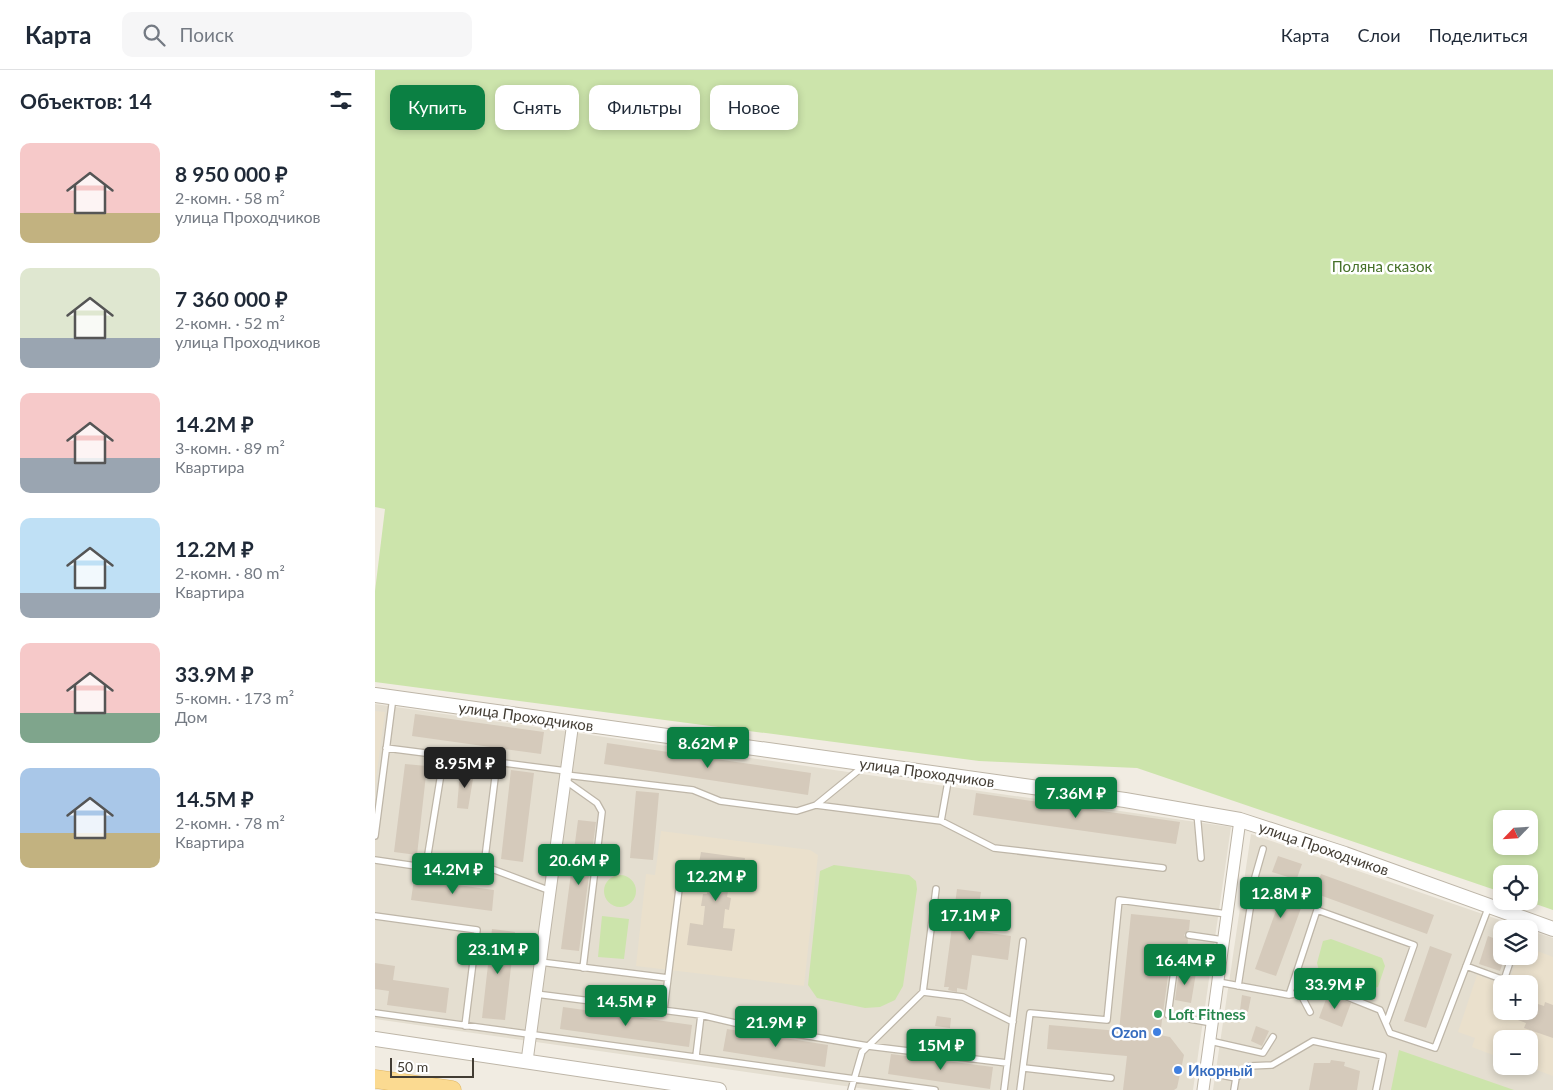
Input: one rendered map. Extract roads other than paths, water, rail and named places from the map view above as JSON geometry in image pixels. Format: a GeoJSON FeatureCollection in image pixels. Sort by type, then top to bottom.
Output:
{"type":"FeatureCollection","features":[{"type":"Feature","properties":{"kind":"main road"},"geometry":{"type":"LineString","coordinates":[[375,1079],[452,1090]]}},
{"type":"Feature","properties":{"kind":"street","name":"улица Проходчиков"},"geometry":{"type":"LineString","coordinates":[[375,695],[1196,811],[1240,820],[1345,854],[1489,906],[1523,921],[1553,929]]}},
{"type":"Feature","properties":{"kind":"street"},"geometry":{"type":"LineString","coordinates":[[527,1061],[573,722]]}},
{"type":"Feature","properties":{"kind":"street"},"geometry":{"type":"LineString","coordinates":[[1203,1090],[1240,820]]}},
{"type":"Feature","properties":{"kind":"street"},"geometry":{"type":"LineString","coordinates":[[375,1039],[719,1090]]}},
{"type":"Feature","properties":{"kind":"lane"},"geometry":{"type":"LineString","coordinates":[[375,836],[393,697]]}},
{"type":"Feature","properties":{"kind":"lane"},"geometry":{"type":"LineString","coordinates":[[386,748],[497,762],[566,776],[693,790],[720,801],[797,811],[816,805],[866,764]]}},
{"type":"Feature","properties":{"kind":"lane"},"geometry":{"type":"LineString","coordinates":[[427,860],[444,755]]}},
{"type":"Feature","properties":{"kind":"lane"},"geometry":{"type":"LineString","coordinates":[[484,866],[497,762]]}},
{"type":"Feature","properties":{"kind":"lane"},"geometry":{"type":"LineString","coordinates":[[941,821],[949,775]]}},
{"type":"Feature","properties":{"kind":"lane"},"geometry":{"type":"LineString","coordinates":[[566,776],[597,803],[602,812],[583,968]]}},
{"type":"Feature","properties":{"kind":"lane"},"geometry":{"type":"LineString","coordinates":[[816,805],[941,821],[994,848],[1163,868]]}},
{"type":"Feature","properties":{"kind":"lane"},"geometry":{"type":"LineString","coordinates":[[1196,811],[1201,858]]}},
{"type":"Feature","properties":{"kind":"lane"},"geometry":{"type":"LineString","coordinates":[[1237,986],[1255,877],[1263,849]]}},
{"type":"Feature","properties":{"kind":"lane"},"geometry":{"type":"LineString","coordinates":[[375,860],[416,866],[427,860],[484,866],[549,890]]}},
{"type":"Feature","properties":{"kind":"lane"},"geometry":{"type":"LineString","coordinates":[[664,1010],[681,873]]}},
{"type":"Feature","properties":{"kind":"lane"},"geometry":{"type":"LineString","coordinates":[[851,1090],[862,1052],[923,992],[936,889]]}},
{"type":"Feature","properties":{"kind":"lane"},"geometry":{"type":"LineString","coordinates":[[1020,1090],[1030,1014],[1107,1020],[1119,900],[1227,914]]}},
{"type":"Feature","properties":{"kind":"lane"},"geometry":{"type":"LineString","coordinates":[[1217,982],[1289,995],[1325,988],[1380,1010],[1387,1021],[1391,1033],[1435,1048],[1489,906]]}},
{"type":"Feature","properties":{"kind":"lane"},"geometry":{"type":"LineString","coordinates":[[1289,995],[1317,910],[1414,945],[1387,1021]]}},
{"type":"Feature","properties":{"kind":"lane"},"geometry":{"type":"LineString","coordinates":[[375,916],[477,930],[465,1026]]}},
{"type":"Feature","properties":{"kind":"lane"},"geometry":{"type":"LineString","coordinates":[[1189,935],[1223,940]]}},
{"type":"Feature","properties":{"kind":"lane"},"geometry":{"type":"LineString","coordinates":[[1004,1090],[1023,941]]}},
{"type":"Feature","properties":{"kind":"lane"},"geometry":{"type":"LineString","coordinates":[[1212,1023],[1168,1015],[1176,956],[1220,962]]}},
{"type":"Feature","properties":{"kind":"lane"},"geometry":{"type":"LineString","coordinates":[[540,962],[668,978]]}},
{"type":"Feature","properties":{"kind":"lane"},"geometry":{"type":"LineString","coordinates":[[1466,966],[1504,980],[1509,965]]}},
{"type":"Feature","properties":{"kind":"lane"},"geometry":{"type":"LineString","coordinates":[[923,992],[963,997],[1013,1022]]}},
{"type":"Feature","properties":{"kind":"lane"},"geometry":{"type":"LineString","coordinates":[[1300,993],[1310,1012]]}},
{"type":"Feature","properties":{"kind":"lane"},"geometry":{"type":"LineString","coordinates":[[536,994],[701,1015],[748,1026],[868,1046],[1007,1063]]}},
{"type":"Feature","properties":{"kind":"lane"},"geometry":{"type":"LineString","coordinates":[[375,1013],[531,1036],[696,1056],[935,1090]]}},
{"type":"Feature","properties":{"kind":"lane"},"geometry":{"type":"LineString","coordinates":[[696,1056],[701,1015]]}},
{"type":"Feature","properties":{"kind":"lane"},"geometry":{"type":"LineString","coordinates":[[1210,1041],[1263,1053],[1273,1037]]}},
{"type":"Feature","properties":{"kind":"lane"},"geometry":{"type":"LineString","coordinates":[[1234,1090],[1236,1078],[1249,1066],[1272,1065],[1313,1041],[1383,1056],[1376,1090]]}},
{"type":"Feature","properties":{"kind":"lane"},"geometry":{"type":"LineString","coordinates":[[1024,1068],[1111,1078]]}},
{"type":"Feature","properties":{"kind":"lane"},"geometry":{"type":"LineString","coordinates":[[1206,1072],[1236,1078]]}},
{"type":"Feature","properties":{"kind":"place","name":"Loft Fitness"},"geometry":{"type":"Point","coordinates":[1158,1014]}},
{"type":"Feature","properties":{"kind":"place","name":"Ozon"},"geometry":{"type":"Point","coordinates":[1157,1032]}},
{"type":"Feature","properties":{"kind":"place","name":"Икорный"},"geometry":{"type":"Point","coordinates":[1178,1070]}},
{"type":"Feature","properties":{"kind":"park label","name":"Поляна сказок"},"geometry":{"type":"Point","coordinates":[1382,266]}}]}
